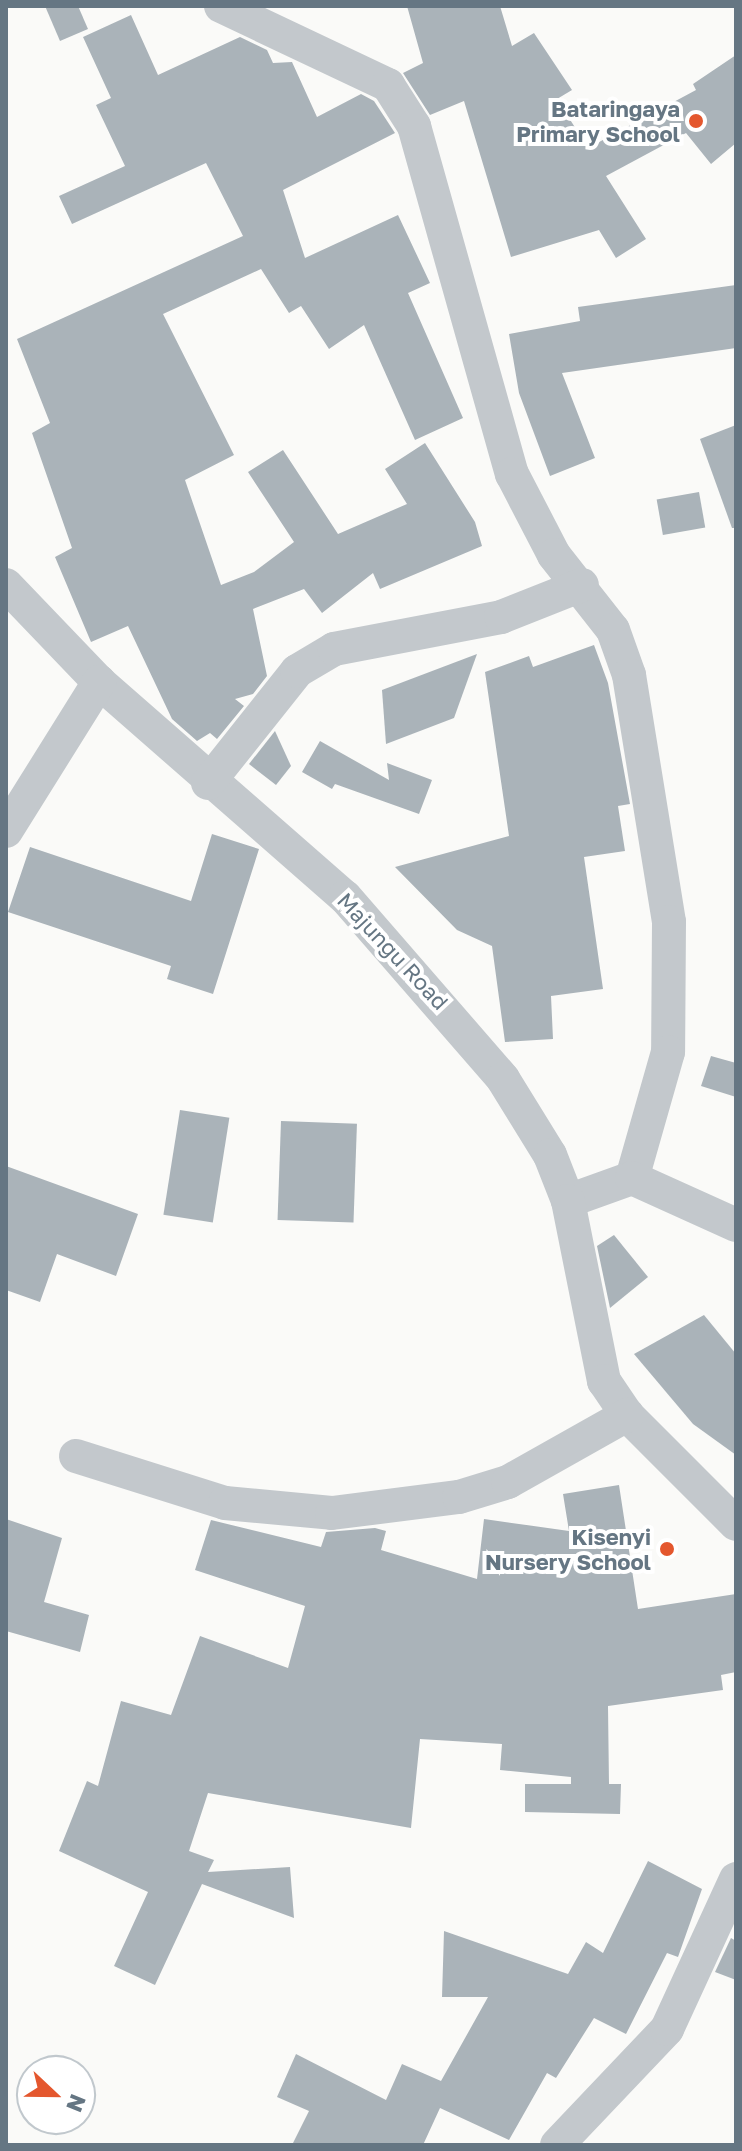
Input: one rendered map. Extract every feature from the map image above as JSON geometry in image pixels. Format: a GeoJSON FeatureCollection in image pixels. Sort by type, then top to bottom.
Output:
{"type":"FeatureCollection","features":[{"type":"Feature","properties":{"kind":"street"},"geometry":{"type":"LineString","coordinates":[[221,6],[388,85],[414,126],[512,474],[537,529],[613,630],[629,675],[669,922],[668,1052],[632,1178]]}},
{"type":"Feature","properties":{"kind":"street","name":"Majungu Road"},"geometry":{"type":"LineString","coordinates":[[6,585],[99,682],[208,783],[345,897],[435,993],[503,1079],[550,1155],[568,1201],[594,1345],[604,1381],[627,1415],[736,1524]]}},
{"type":"Feature","properties":{"kind":"street"},"geometry":{"type":"LineString","coordinates":[[208,783],[297,671],[334,649],[501,617],[582,585]]}},
{"type":"Feature","properties":{"kind":"street"},"geometry":{"type":"LineString","coordinates":[[6,831],[99,682]]}},
{"type":"Feature","properties":{"kind":"street"},"geometry":{"type":"LineString","coordinates":[[568,1201],[632,1178],[736,1225]]}},
{"type":"Feature","properties":{"kind":"street"},"geometry":{"type":"LineString","coordinates":[[76,1456],[225,1503],[332,1513],[459,1497],[508,1482],[627,1415]]}},
{"type":"Feature","properties":{"kind":"street"},"geometry":{"type":"LineString","coordinates":[[557,2145],[667,2029],[736,1879]]}},
{"type":"Feature","properties":{"kind":"building"},"geometry":{"type":"Polygon","coordinates":[[[45,6],[78,6],[88,29],[60,41],[45,6]]]}},
{"type":"Feature","properties":{"kind":"building"},"geometry":{"type":"Polygon","coordinates":[[[407,6],[500,6],[512,46],[534,33],[572,90],[557,99],[588,148],[696,90],[693,84],[736,55],[736,143],[711,164],[686,133],[606,176],[646,239],[616,258],[599,230],[511,257],[464,101],[430,115],[403,73],[423,63],[407,6]]]}},
{"type":"Feature","properties":{"kind":"building"},"geometry":{"type":"Polygon","coordinates":[[[131,15],[158,75],[240,37],[267,50],[273,63],[292,62],[317,117],[361,94],[374,101],[395,133],[283,190],[305,258],[398,215],[430,283],[408,293],[463,418],[415,440],[364,325],[329,349],[301,306],[289,313],[261,269],[163,314],[234,455],[185,480],[221,585],[254,572],[294,542],[248,472],[283,450],[338,534],[407,504],[385,469],[425,443],[475,522],[482,546],[380,589],[373,573],[322,613],[304,589],[253,609],[267,676],[253,694],[235,699],[244,706],[217,739],[210,733],[197,741],[172,719],[128,626],[91,642],[55,557],[72,548],[32,433],[50,423],[17,339],[243,236],[206,163],[72,224],[59,196],[125,166],[96,105],[111,98],[83,37],[131,15]]]}},
{"type":"Feature","properties":{"kind":"building"},"geometry":{"type":"Polygon","coordinates":[[[736,285],[736,348],[562,373],[595,458],[550,476],[519,393],[509,334],[580,321],[578,307],[736,285]]]}},
{"type":"Feature","properties":{"kind":"building"},"geometry":{"type":"Polygon","coordinates":[[[736,425],[736,528],[732,528],[700,439],[736,425]]]}},
{"type":"Feature","properties":{"kind":"building"},"geometry":{"type":"Polygon","coordinates":[[[699,492],[705,527],[663,535],[657,499],[699,492]]]}},
{"type":"Feature","properties":{"kind":"building"},"geometry":{"type":"Polygon","coordinates":[[[594,645],[608,683],[630,804],[618,806],[625,851],[584,857],[603,989],[551,996],[553,1039],[505,1042],[492,946],[457,930],[395,867],[509,836],[485,672],[529,656],[533,667],[594,645]]]}},
{"type":"Feature","properties":{"kind":"building"},"geometry":{"type":"Polygon","coordinates":[[[477,654],[454,718],[386,744],[382,690],[477,654]]]}},
{"type":"Feature","properties":{"kind":"building"},"geometry":{"type":"Polygon","coordinates":[[[275,731],[291,766],[276,785],[249,764],[275,731]]]}},
{"type":"Feature","properties":{"kind":"building"},"geometry":{"type":"Polygon","coordinates":[[[320,741],[389,780],[387,763],[432,780],[419,814],[335,784],[332,789],[302,772],[320,741]]]}},
{"type":"Feature","properties":{"kind":"building"},"geometry":{"type":"Polygon","coordinates":[[[212,834],[259,849],[213,994],[167,979],[171,966],[8,912],[30,847],[191,901],[212,834]]]}},
{"type":"Feature","properties":{"kind":"building"},"geometry":{"type":"Polygon","coordinates":[[[711,1056],[736,1063],[736,1097],[701,1086],[711,1056]]]}},
{"type":"Feature","properties":{"kind":"building"},"geometry":{"type":"Polygon","coordinates":[[[180,1110],[229,1118],[213,1223],[163,1215],[180,1110]]]}},
{"type":"Feature","properties":{"kind":"building"},"geometry":{"type":"Polygon","coordinates":[[[281,1121],[357,1124],[353,1223],[278,1220],[281,1121]]]}},
{"type":"Feature","properties":{"kind":"building"},"geometry":{"type":"Polygon","coordinates":[[[6,1166],[138,1214],[116,1276],[57,1254],[40,1302],[6,1290],[6,1166]]]}},
{"type":"Feature","properties":{"kind":"building"},"geometry":{"type":"Polygon","coordinates":[[[614,1235],[648,1277],[610,1308],[597,1246],[614,1235]]]}},
{"type":"Feature","properties":{"kind":"building"},"geometry":{"type":"Polygon","coordinates":[[[704,1315],[736,1354],[736,1455],[693,1424],[634,1354],[704,1315]]]}},
{"type":"Feature","properties":{"kind":"building"},"geometry":{"type":"Polygon","coordinates":[[[619,1485],[638,1609],[736,1594],[736,1672],[721,1675],[723,1690],[608,1706],[609,1784],[621,1784],[620,1814],[525,1812],[525,1784],[571,1784],[571,1777],[500,1770],[502,1744],[420,1739],[411,1828],[208,1793],[189,1851],[214,1860],[208,1872],[290,1867],[294,1918],[202,1884],[155,1985],[114,1966],[148,1892],[59,1851],[87,1781],[98,1786],[121,1701],[171,1715],[200,1636],[288,1668],[305,1606],[195,1570],[211,1520],[321,1547],[326,1532],[375,1528],[386,1531],[381,1550],[477,1579],[484,1519],[569,1531],[563,1494],[619,1485]]]}},
{"type":"Feature","properties":{"kind":"building"},"geometry":{"type":"Polygon","coordinates":[[[6,1519],[62,1538],[44,1602],[89,1615],[80,1652],[6,1631],[6,1519]]]}},
{"type":"Feature","properties":{"kind":"building"},"geometry":{"type":"Polygon","coordinates":[[[648,1861],[702,1889],[678,1957],[667,1953],[626,2034],[594,2018],[556,2078],[547,2073],[509,2140],[440,2108],[423,2145],[292,2145],[309,2111],[277,2097],[296,2054],[386,2100],[402,2064],[441,2081],[488,1997],[442,1997],[444,1931],[568,1974],[586,1942],[603,1953],[648,1861]]]}},
{"type":"Feature","properties":{"kind":"building"},"geometry":{"type":"Polygon","coordinates":[[[731,1938],[736,1941],[736,1980],[715,1972],[731,1938]]]}},
{"type":"Feature","properties":{"kind":"place","name":"Bataringaya Primary School"},"geometry":{"type":"Point","coordinates":[696,121]}},
{"type":"Feature","properties":{"kind":"place","name":"Kisenyi Nursery School"},"geometry":{"type":"Point","coordinates":[667,1549]}}]}
